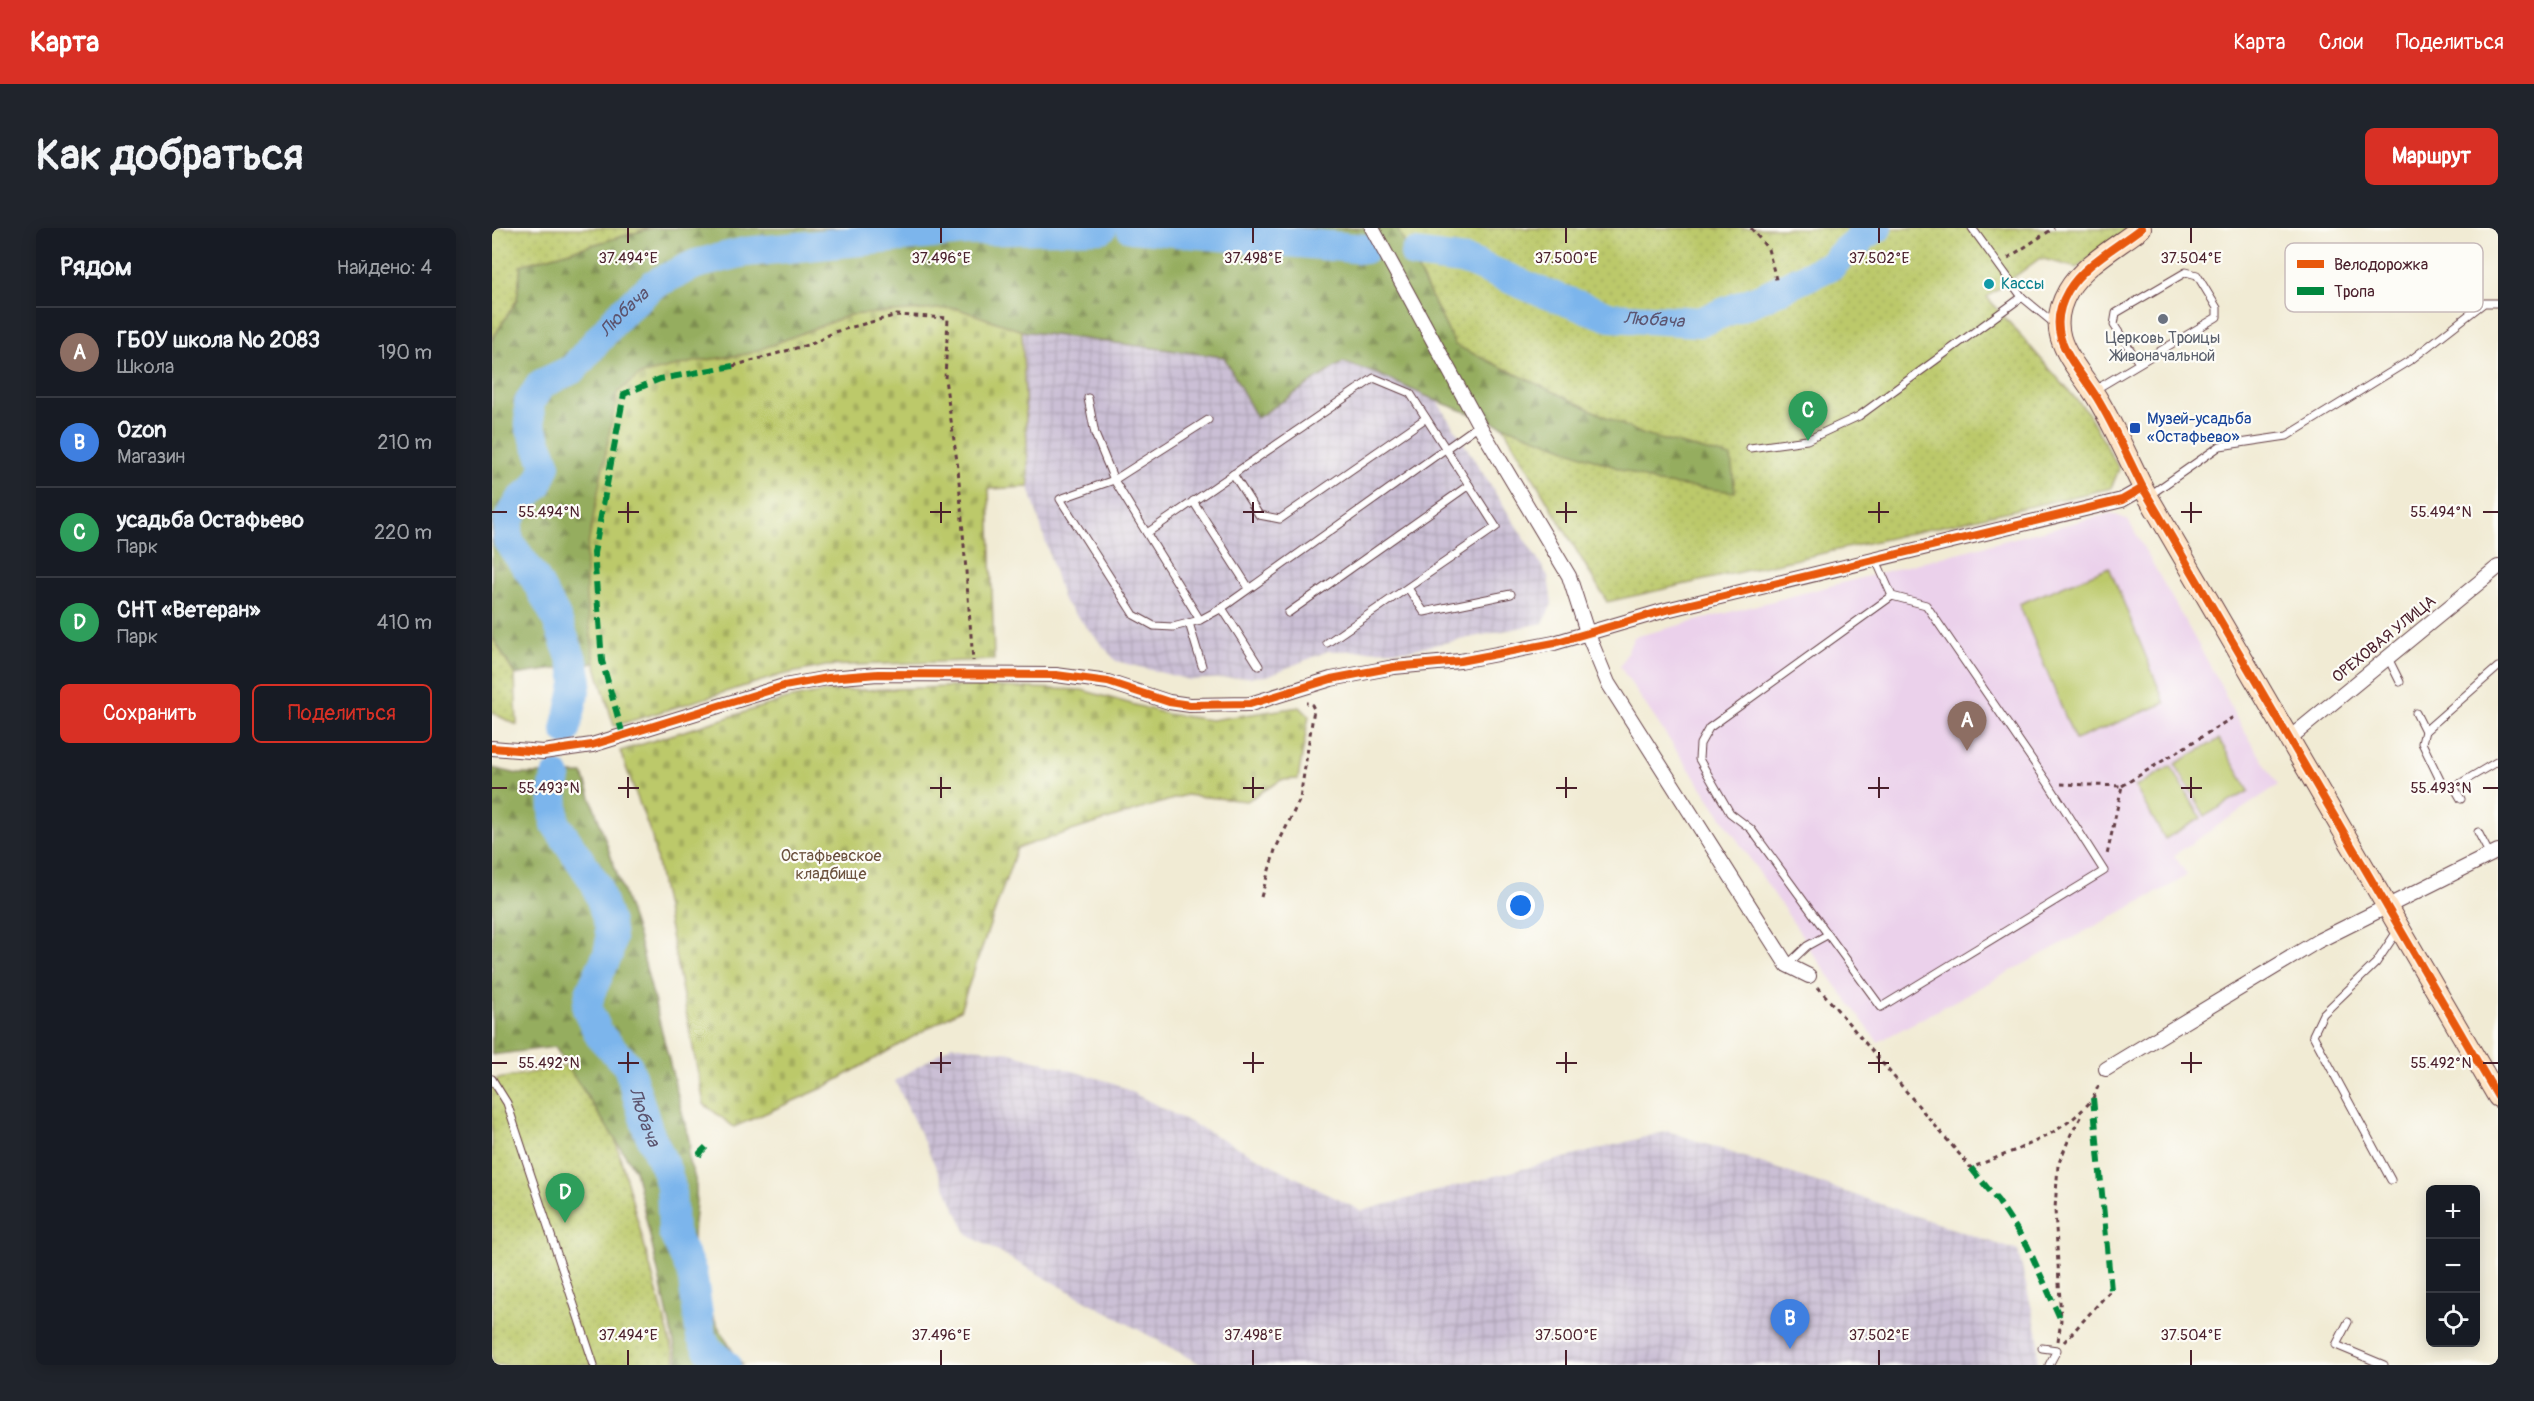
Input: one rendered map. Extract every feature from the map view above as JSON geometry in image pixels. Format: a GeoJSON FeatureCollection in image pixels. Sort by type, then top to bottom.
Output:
{"type":"FeatureCollection","features":[{"type":"Feature","properties":{"kind":"street"},"geometry":{"type":"LineString","coordinates":[[1371,228],[1479,425],[1569,576],[1587,632],[1608,683],[1787,965],[1809,976]]}},
{"type":"Feature","properties":{"kind":"street"},"geometry":{"type":"LineString","coordinates":[[2141,228],[2085,273],[2069,289],[2060,306],[2058,327],[2066,356],[2092,392],[2146,492],[2498,1097]]}},
{"type":"Feature","properties":{"kind":"street"},"geometry":{"type":"LineString","coordinates":[[492,748],[543,752],[592,745],[784,686],[828,678],[878,674],[978,673],[1083,677],[1108,682],[1169,702],[1230,706],[1250,704],[1331,679],[1394,668],[1460,661],[1554,643],[1587,632],[2122,500],[2146,492]]}},
{"type":"Feature","properties":{"kind":"street","name":"ОРЕХОВАЯ УЛИЦА"},"geometry":{"type":"LineString","coordinates":[[2290,737],[2498,567]]}},
{"type":"Feature","properties":{"kind":"street"},"geometry":{"type":"LineString","coordinates":[[2106,1069],[2318,941],[2494,853]]}},
{"type":"Feature","properties":{"kind":"lane"},"geometry":{"type":"LineString","coordinates":[[1972,228],[2022,297],[2058,327]]}},
{"type":"Feature","properties":{"kind":"lane"},"geometry":{"type":"LineString","coordinates":[[2092,392],[2217,317],[2217,308],[2198,274],[2186,272],[2116,313],[2114,325],[2139,363]]}},
{"type":"Feature","properties":{"kind":"lane"},"geometry":{"type":"LineString","coordinates":[[1750,448],[1808,440],[1859,416],[2022,297]]}},
{"type":"Feature","properties":{"kind":"lane"},"geometry":{"type":"LineString","coordinates":[[2483,304],[2498,303]]}},
{"type":"Feature","properties":{"kind":"lane"},"geometry":{"type":"LineString","coordinates":[[2146,492],[2220,446],[2287,436],[2412,359],[2472,312]]}},
{"type":"Feature","properties":{"kind":"lane"},"geometry":{"type":"LineString","coordinates":[[1147,533],[1374,378],[1410,393],[1496,527],[1327,643]]}},
{"type":"Feature","properties":{"kind":"lane"},"geometry":{"type":"LineString","coordinates":[[1088,398],[1095,434],[1114,480],[1200,620]]}},
{"type":"Feature","properties":{"kind":"lane"},"geometry":{"type":"LineString","coordinates":[[1233,474],[1259,515],[1280,519],[1426,418]]}},
{"type":"Feature","properties":{"kind":"lane"},"geometry":{"type":"LineString","coordinates":[[1208,420],[1114,480],[1060,499],[1134,615],[1154,626],[1173,627],[1190,623],[1222,608],[1479,425]]}},
{"type":"Feature","properties":{"kind":"lane"},"geometry":{"type":"LineString","coordinates":[[1288,613],[1469,485]]}},
{"type":"Feature","properties":{"kind":"lane"},"geometry":{"type":"LineString","coordinates":[[1193,501],[1249,588]]}},
{"type":"Feature","properties":{"kind":"lane"},"geometry":{"type":"LineString","coordinates":[[1876,560],[1892,596]]}},
{"type":"Feature","properties":{"kind":"lane"},"geometry":{"type":"LineString","coordinates":[[1408,588],[1424,612],[1511,594]]}},
{"type":"Feature","properties":{"kind":"lane"},"geometry":{"type":"LineString","coordinates":[[1892,596],[1926,605],[2048,783],[2104,871],[1881,1007],[1751,829],[1730,813],[1698,759],[1700,744],[1709,728],[1892,596]]}},
{"type":"Feature","properties":{"kind":"lane"},"geometry":{"type":"LineString","coordinates":[[1222,608],[1259,666]]}},
{"type":"Feature","properties":{"kind":"lane"},"geometry":{"type":"LineString","coordinates":[[1190,623],[1202,666]]}},
{"type":"Feature","properties":{"kind":"lane"},"geometry":{"type":"LineString","coordinates":[[2388,657],[2400,682]]}},
{"type":"Feature","properties":{"kind":"lane"},"geometry":{"type":"LineString","coordinates":[[2498,667],[2425,731],[2422,743],[2442,784],[2454,787],[2498,761]]}},
{"type":"Feature","properties":{"kind":"lane"},"geometry":{"type":"LineString","coordinates":[[2416,713],[2425,731]]}},
{"type":"Feature","properties":{"kind":"lane"},"geometry":{"type":"LineString","coordinates":[[2454,787],[2461,799]]}},
{"type":"Feature","properties":{"kind":"lane"},"geometry":{"type":"LineString","coordinates":[[2478,832],[2494,853]]}},
{"type":"Feature","properties":{"kind":"lane"},"geometry":{"type":"LineString","coordinates":[[2391,1180],[2313,1035],[2323,1014],[2376,963],[2399,929]]}},
{"type":"Feature","properties":{"kind":"lane"},"geometry":{"type":"LineString","coordinates":[[1787,965],[1806,946],[1827,935]]}},
{"type":"Feature","properties":{"kind":"lane"},"geometry":{"type":"LineString","coordinates":[[492,1080],[507,1103],[594,1365]]}},
{"type":"Feature","properties":{"kind":"lane"},"geometry":{"type":"LineString","coordinates":[[2348,1322],[2336,1345],[2384,1365]]}},
{"type":"Feature","properties":{"kind":"lane"},"geometry":{"type":"LineString","coordinates":[[2042,1348],[2057,1350],[2049,1365]]}},
{"type":"Feature","properties":{"kind":"path"},"geometry":{"type":"LineString","coordinates":[[1751,228],[1768,249],[1778,283]]}},
{"type":"Feature","properties":{"kind":"path"},"geometry":{"type":"LineString","coordinates":[[1997,265],[2054,228]]}},
{"type":"Feature","properties":{"kind":"path"},"geometry":{"type":"LineString","coordinates":[[733,366],[814,343],[834,332],[897,315],[948,318],[945,379],[958,468],[972,661],[978,661]]}},
{"type":"Feature","properties":{"kind":"path"},"geometry":{"type":"LineString","coordinates":[[1261,897],[1275,850],[1300,799],[1314,709],[1311,703],[1300,703]]}},
{"type":"Feature","properties":{"kind":"path"},"geometry":{"type":"LineString","coordinates":[[2048,783],[2121,786],[2235,716]]}},
{"type":"Feature","properties":{"kind":"path"},"geometry":{"type":"LineString","coordinates":[[2104,871],[2121,786]]}},
{"type":"Feature","properties":{"kind":"path"},"geometry":{"type":"LineString","coordinates":[[1809,976],[1971,1168],[2043,1138],[2081,1113],[2093,1098]]}},
{"type":"Feature","properties":{"kind":"path"},"geometry":{"type":"LineString","coordinates":[[2057,1350],[2061,1320],[2055,1209],[2058,1165],[2071,1134],[2093,1098],[2106,1069]]}},
{"type":"Feature","properties":{"kind":"path"},"geometry":{"type":"LineString","coordinates":[[2057,1350],[2111,1290]]}},
{"type":"Feature","properties":{"kind":"shaded area"},"geometry":{"type":"Polygon","coordinates":[[[1022,331],[1224,357],[1257,418],[1343,362],[1380,374],[1437,401],[1548,576],[1552,604],[1543,623],[1409,650],[1328,651],[1267,676],[1190,680],[1116,661],[1063,600],[1029,487],[1022,331]]]}},
{"type":"Feature","properties":{"kind":"shaded area"},"geometry":{"type":"Polygon","coordinates":[[[2111,513],[2128,520],[2217,678],[2235,716],[2278,785],[2174,855],[2187,875],[2177,882],[1878,1042],[1807,946],[1620,667],[1634,637],[2111,513]]]}},
{"type":"Feature","properties":{"kind":"shaded area"},"geometry":{"type":"Polygon","coordinates":[[[952,1045],[1011,1053],[1114,1083],[1361,1211],[1668,1131],[2018,1251],[2039,1339],[2037,1365],[1202,1365],[968,1235],[895,1081],[952,1045]]]}},
{"type":"Feature","properties":{"kind":"green space"},"geometry":{"type":"Polygon","coordinates":[[[492,228],[652,228],[521,265],[517,300],[492,340],[492,228]]]}},
{"type":"Feature","properties":{"kind":"green space"},"geometry":{"type":"Polygon","coordinates":[[[652,228],[1397,228],[1455,345],[1644,435],[1731,457],[1735,492],[1658,483],[1437,401],[1380,375],[1343,362],[1257,418],[1224,357],[1022,331],[955,308],[850,315],[748,354],[694,362],[641,375],[586,599],[595,663],[515,675],[492,636],[492,340],[517,300],[521,265],[652,228]]]}},
{"type":"Feature","properties":{"kind":"green space"},"geometry":{"type":"Polygon","coordinates":[[[1397,228],[2129,228],[2077,268],[2040,258],[1987,297],[2088,413],[2119,469],[2111,488],[1607,602],[1455,345],[1397,228]]]}},
{"type":"Feature","properties":{"kind":"green space"},"geometry":{"type":"Polygon","coordinates":[[[955,308],[1022,331],[1029,487],[989,489],[994,660],[826,666],[781,675],[614,726],[595,663],[586,599],[586,556],[617,393],[640,375],[694,362],[748,354],[850,315],[955,308]]]}},
{"type":"Feature","properties":{"kind":"green space"},"geometry":{"type":"Polygon","coordinates":[[[2109,567],[2165,703],[2075,740],[2019,604],[2109,567]]]}},
{"type":"Feature","properties":{"kind":"green space"},"geometry":{"type":"Polygon","coordinates":[[[492,636],[515,675],[517,725],[492,713],[492,636]]]}},
{"type":"Feature","properties":{"kind":"green space","name":"Остафьевское кладбище"},"geometry":{"type":"Polygon","coordinates":[[[978,686],[1082,690],[1167,714],[1211,720],[1300,707],[1309,716],[1298,779],[1281,780],[1247,801],[1186,795],[1017,848],[960,1010],[823,1088],[734,1127],[704,1104],[652,837],[620,751],[787,699],[830,691],[978,686]]]}},
{"type":"Feature","properties":{"kind":"green space"},"geometry":{"type":"Polygon","coordinates":[[[2219,739],[2249,791],[2205,816],[2175,764],[2219,739]]]}},
{"type":"Feature","properties":{"kind":"green space"},"geometry":{"type":"Polygon","coordinates":[[[2171,766],[2201,818],[2165,839],[2135,787],[2171,766]]]}},
{"type":"Feature","properties":{"kind":"green space"},"geometry":{"type":"Polygon","coordinates":[[[492,768],[518,774],[583,774],[638,936],[690,1144],[689,1161],[696,1186],[693,1238],[697,1272],[715,1321],[742,1365],[679,1365],[635,1170],[555,1047],[492,1055],[492,768]]]}},
{"type":"Feature","properties":{"kind":"green space"},"geometry":{"type":"Polygon","coordinates":[[[594,1061],[677,1365],[492,1365],[492,1080],[594,1061]]]}},
{"type":"Feature","properties":{"kind":"waterway","name":"Любача"},"geometry":{"type":"LineString","coordinates":[[566,730],[577,681],[574,665],[555,615],[534,577],[508,541],[508,521],[521,500],[537,486],[546,465],[530,426],[529,403],[541,384],[573,369],[620,314],[654,284],[696,264],[745,252],[964,231],[1102,228]]}},
{"type":"Feature","properties":{"kind":"waterway","name":"Любача"},"geometry":{"type":"LineString","coordinates":[[1131,228],[1365,249]]}},
{"type":"Feature","properties":{"kind":"waterway","name":"Любача"},"geometry":{"type":"LineString","coordinates":[[1415,254],[1468,261],[1541,292],[1611,317],[1700,322],[1761,298],[1832,265],[1846,250],[1857,244],[1860,237],[1877,228]]}},
{"type":"Feature","properties":{"kind":"waterway","name":"Любача"},"geometry":{"type":"LineString","coordinates":[[556,777],[553,792],[555,823],[596,884],[609,924],[611,939],[608,954],[590,993],[587,1009],[600,1036],[628,1066],[648,1130],[667,1172],[671,1187],[673,1232],[692,1273],[701,1336],[708,1349],[726,1365]]}},
{"type":"Feature","properties":{"kind":"marked path"},"geometry":{"type":"LineString","coordinates":[[623,735],[602,661],[594,553],[624,394],[660,379],[733,366]]}},
{"type":"Feature","properties":{"kind":"marked path"},"geometry":{"type":"LineString","coordinates":[[2093,1098],[2111,1290]]}},
{"type":"Feature","properties":{"kind":"marked path"},"geometry":{"type":"LineString","coordinates":[[706,1147],[700,1153],[707,1157]]}},
{"type":"Feature","properties":{"kind":"marked path"},"geometry":{"type":"LineString","coordinates":[[1971,1168],[1998,1201],[2027,1245],[2061,1320]]}},
{"type":"Feature","properties":{"kind":"cycle path"},"geometry":{"type":"LineString","coordinates":[[2141,228],[2092,264],[2068,291],[2058,322],[2065,348],[2097,398],[2143,488],[2498,1097]]}},
{"type":"Feature","properties":{"kind":"cycle path"},"geometry":{"type":"LineString","coordinates":[[492,748],[543,752],[592,745],[784,686],[828,678],[878,674],[1056,675],[1108,682],[1169,702],[1190,705],[1250,704],[1331,679],[1394,667],[1460,661],[1554,643],[1666,610],[2122,500],[2143,488]]}},
{"type":"Feature","properties":{"kind":"place","name":"Кассы"},"geometry":{"type":"Point","coordinates":[1989,284]}},
{"type":"Feature","properties":{"kind":"place","name":"Церковь Троицы Живоначальной"},"geometry":{"type":"Point","coordinates":[2163,319]}},
{"type":"Feature","properties":{"kind":"place","name":"Музей-усадьба «Остафьево»"},"geometry":{"type":"Point","coordinates":[2135,428]}},
{"type":"Feature","properties":{"kind":"place","name":"усадьба Остафьево"},"geometry":{"type":"Point","coordinates":[1808,441]}},
{"type":"Feature","properties":{"kind":"place","name":"ГБОУ школа № 2083"},"geometry":{"type":"Point","coordinates":[1967,751]}},
{"type":"Feature","properties":{"kind":"place","name":"СНТ «Ветеран»"},"geometry":{"type":"Point","coordinates":[565,1223]}},
{"type":"Feature","properties":{"kind":"place","name":"Ozon"},"geometry":{"type":"Point","coordinates":[1790,1349]}}]}
